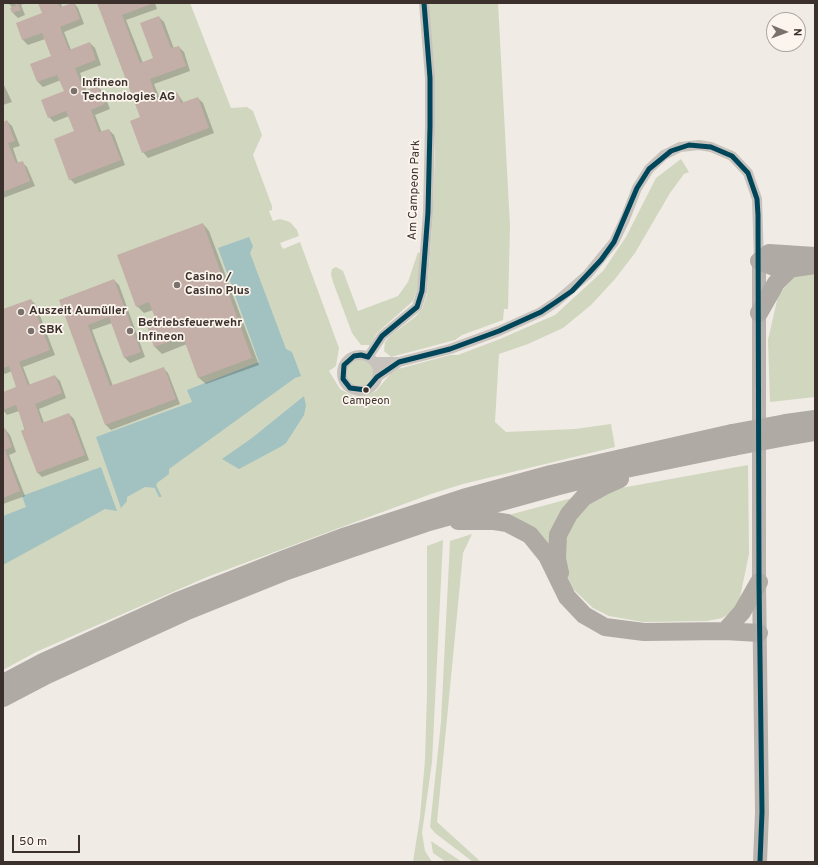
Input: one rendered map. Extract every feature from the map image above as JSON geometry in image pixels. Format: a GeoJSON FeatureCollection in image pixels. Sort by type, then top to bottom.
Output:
{"type":"FeatureCollection","features":[{"type":"Feature","properties":{"kind":"highway"},"geometry":{"type":"LineString","coordinates":[[815,256],[769,253],[759,261],[775,268],[789,270],[815,266]]}},
{"type":"Feature","properties":{"kind":"highway"},"geometry":{"type":"LineString","coordinates":[[759,313],[776,283],[789,270]]}},
{"type":"Feature","properties":{"kind":"highway"},"geometry":{"type":"LineString","coordinates":[[463,510],[620,457],[733,440],[786,430],[815,419]]}},
{"type":"Feature","properties":{"kind":"highway"},"geometry":{"type":"LineString","coordinates":[[786,430],[815,432]]}},
{"type":"Feature","properties":{"kind":"highway"},"geometry":{"type":"LineString","coordinates":[[567,597],[557,559],[558,535],[569,514],[584,497],[604,486],[624,478],[696,455],[733,440]]}},
{"type":"Feature","properties":{"kind":"highway"},"geometry":{"type":"LineString","coordinates":[[3,683],[43,662],[124,624],[216,585],[305,551],[430,515],[463,510],[576,482],[696,455]]}},
{"type":"Feature","properties":{"kind":"highway"},"geometry":{"type":"LineString","coordinates":[[463,510],[494,521],[507,523],[530,535],[547,556],[567,597],[584,615],[596,623],[614,629],[644,632],[760,632]]}},
{"type":"Feature","properties":{"kind":"highway"},"geometry":{"type":"LineString","coordinates":[[3,698],[47,675],[185,612],[430,515]]}},
{"type":"Feature","properties":{"kind":"highway"},"geometry":{"type":"LineString","coordinates":[[725,631],[742,612],[758,582]]}},
{"type":"Feature","properties":{"kind":"main road"},"geometry":{"type":"LineString","coordinates":[[759,261],[758,582],[762,812],[760,862]]}},
{"type":"Feature","properties":{"kind":"street","name":"Am Campeon Park"},"geometry":{"type":"LineString","coordinates":[[371,359],[382,336],[417,308],[422,291],[428,212],[430,126],[430,78],[424,3]]}},
{"type":"Feature","properties":{"kind":"street"},"geometry":{"type":"LineString","coordinates":[[399,362],[371,359],[361,355],[348,359],[344,365],[343,379],[350,388],[361,391],[371,386],[377,377],[399,362],[450,348],[500,331],[540,312],[556,302],[588,276],[614,242],[626,219],[637,188],[649,169],[664,155],[680,147],[694,145],[711,147],[732,156],[748,172],[757,198],[759,261]]}},
{"type":"Feature","properties":{"kind":"street"},"geometry":{"type":"LineString","coordinates":[[382,336],[379,353],[386,361]]}},
{"type":"Feature","properties":{"kind":"street"},"geometry":{"type":"LineString","coordinates":[[371,359],[377,369],[377,377]]}},
{"type":"Feature","properties":{"kind":"green space","name":"Campeon"},"geometry":{"type":"Polygon","coordinates":[[[3,3],[190,3],[231,108],[247,107],[253,111],[262,135],[253,155],[272,206],[272,210],[269,211],[273,221],[280,219],[290,222],[297,230],[299,236],[280,243],[283,249],[300,242],[339,348],[336,366],[329,371],[340,389],[353,396],[363,396],[376,391],[391,373],[398,369],[450,355],[458,355],[500,339],[555,315],[603,271],[626,237],[656,178],[681,159],[689,172],[684,174],[670,193],[635,253],[615,279],[591,305],[563,328],[528,344],[499,354],[495,422],[506,432],[575,429],[611,424],[615,447],[463,484],[431,494],[207,577],[36,652],[3,670],[3,3]]]}},
{"type":"Feature","properties":{"kind":"green space"},"geometry":{"type":"Polygon","coordinates":[[[428,3],[498,3],[510,226],[508,309],[504,309],[503,320],[462,335],[455,340],[391,357],[384,351],[385,342],[391,335],[415,317],[422,309],[427,294],[435,153],[434,78],[428,3]]]}},
{"type":"Feature","properties":{"kind":"green space"},"geometry":{"type":"Polygon","coordinates":[[[418,252],[421,254],[417,290],[413,301],[377,333],[370,345],[361,345],[352,333],[333,282],[331,274],[332,269],[336,267],[343,271],[358,311],[398,296],[408,282],[418,252]]]}},
{"type":"Feature","properties":{"kind":"green space"},"geometry":{"type":"Polygon","coordinates":[[[815,272],[815,397],[770,402],[768,340],[778,296],[792,278],[815,272]]]}},
{"type":"Feature","properties":{"kind":"green space"},"geometry":{"type":"Polygon","coordinates":[[[360,359],[370,363],[374,373],[370,383],[360,387],[350,383],[346,373],[350,363],[360,359]]]}},
{"type":"Feature","properties":{"kind":"green space"},"geometry":{"type":"Polygon","coordinates":[[[748,465],[749,554],[739,602],[732,612],[722,618],[707,621],[643,622],[609,616],[593,608],[572,588],[567,575],[563,556],[569,526],[587,503],[610,490],[748,465]]]}},
{"type":"Feature","properties":{"kind":"green space"},"geometry":{"type":"Polygon","coordinates":[[[576,497],[551,552],[505,516],[576,497]]]}},
{"type":"Feature","properties":{"kind":"green space"},"geometry":{"type":"Polygon","coordinates":[[[472,534],[463,553],[437,822],[481,862],[473,862],[435,833],[430,827],[441,722],[450,541],[472,534]]]}},
{"type":"Feature","properties":{"kind":"green space"},"geometry":{"type":"Polygon","coordinates":[[[443,540],[432,762],[422,833],[425,851],[432,862],[413,862],[420,817],[425,760],[427,694],[427,546],[443,540]]]}},
{"type":"Feature","properties":{"kind":"green space"},"geometry":{"type":"Polygon","coordinates":[[[431,841],[462,862],[446,862],[433,853],[431,841]]]}},
{"type":"Feature","properties":{"kind":"water"},"geometry":{"type":"Polygon","coordinates":[[[249,237],[253,246],[250,253],[286,349],[292,352],[301,376],[295,378],[169,469],[169,474],[157,483],[156,488],[145,487],[127,497],[127,501],[121,508],[96,437],[192,402],[187,390],[259,362],[218,248],[249,237]]]}},
{"type":"Feature","properties":{"kind":"water"},"geometry":{"type":"Polygon","coordinates":[[[304,396],[306,406],[304,415],[286,443],[239,469],[222,459],[252,438],[304,396]]]}},
{"type":"Feature","properties":{"kind":"water"},"geometry":{"type":"Polygon","coordinates":[[[101,467],[117,511],[105,509],[3,565],[3,516],[26,507],[22,496],[101,467]]]}},
{"type":"Feature","properties":{"kind":"building"},"geometry":{"type":"Polygon","coordinates":[[[15,3],[18,3],[21,10],[12,13],[10,8],[16,5],[15,3]]]}},
{"type":"Feature","properties":{"kind":"building","name":"Infineon Technologies AG"},"geometry":{"type":"Polygon","coordinates":[[[38,3],[58,3],[60,7],[74,3],[80,19],[60,27],[69,50],[90,42],[96,60],[75,68],[84,91],[98,86],[105,104],[91,110],[99,132],[109,129],[121,160],[69,180],[54,139],[74,131],[66,111],[48,118],[41,100],[64,91],[57,75],[37,82],[30,64],[51,56],[42,33],[22,40],[16,23],[42,13],[38,3]]]}},
{"type":"Feature","properties":{"kind":"building","name":"Infineon Technologies AG"},"geometry":{"type":"Polygon","coordinates":[[[97,3],[154,3],[122,15],[140,63],[153,58],[140,23],[159,16],[171,48],[179,46],[186,66],[150,79],[157,99],[177,92],[181,103],[198,97],[209,128],[142,153],[130,121],[140,117],[97,3]]]}},
{"type":"Feature","properties":{"kind":"building"},"geometry":{"type":"Polygon","coordinates":[[[7,120],[15,141],[8,143],[16,163],[23,161],[30,181],[3,192],[3,122],[7,120]]]}},
{"type":"Feature","properties":{"kind":"building","name":"Casino / Casino Plus"},"geometry":{"type":"Polygon","coordinates":[[[203,223],[252,358],[198,378],[183,337],[154,347],[147,326],[157,323],[149,302],[136,307],[117,255],[203,223]]]}},
{"type":"Feature","properties":{"kind":"building"},"geometry":{"type":"Polygon","coordinates":[[[114,279],[141,352],[124,358],[109,317],[88,325],[110,386],[164,367],[176,399],[105,425],[59,300],[114,279]]]}},
{"type":"Feature","properties":{"kind":"building"},"geometry":{"type":"Polygon","coordinates":[[[31,299],[50,350],[19,362],[28,385],[55,375],[62,393],[35,404],[42,423],[69,413],[85,455],[37,473],[21,431],[25,429],[16,405],[3,410],[3,392],[16,387],[9,366],[3,368],[3,309],[31,299]]]}},
{"type":"Feature","properties":{"kind":"building"},"geometry":{"type":"Polygon","coordinates":[[[5,428],[12,447],[5,450],[20,491],[3,498],[3,429],[5,428]]]}},
{"type":"Feature","properties":{"kind":"waterway"},"geometry":{"type":"LineString","coordinates":[[156,488],[160,496]]}},
{"type":"Feature","properties":{"kind":"transit line"},"geometry":{"type":"LineString","coordinates":[[368,357],[382,336],[417,307],[422,291],[428,212],[430,126],[430,78],[424,3]]}},
{"type":"Feature","properties":{"kind":"transit line"},"geometry":{"type":"LineString","coordinates":[[368,357],[361,355],[354,356],[344,365],[343,379],[350,388],[366,390],[377,377],[399,362],[450,349],[499,331],[541,312],[556,302],[572,291],[601,260],[614,242],[637,188],[649,169],[671,151],[689,145],[711,147],[732,156],[748,173],[757,199],[758,215],[759,582],[762,812],[760,862]]}},
{"type":"Feature","properties":{"kind":"place","name":"Infineon Technologies AG"},"geometry":{"type":"Point","coordinates":[74,91]}},
{"type":"Feature","properties":{"kind":"place","name":"Casino / Casino Plus"},"geometry":{"type":"Point","coordinates":[177,285]}},
{"type":"Feature","properties":{"kind":"place","name":"Auszeit Aumüller"},"geometry":{"type":"Point","coordinates":[21,312]}},
{"type":"Feature","properties":{"kind":"place","name":"SBK"},"geometry":{"type":"Point","coordinates":[31,331]}},
{"type":"Feature","properties":{"kind":"place","name":"Betriebsfeuerwehr Infineon"},"geometry":{"type":"Point","coordinates":[130,331]}},
{"type":"Feature","properties":{"kind":"place","name":"Campeon"},"geometry":{"type":"Point","coordinates":[366,390]}}]}
